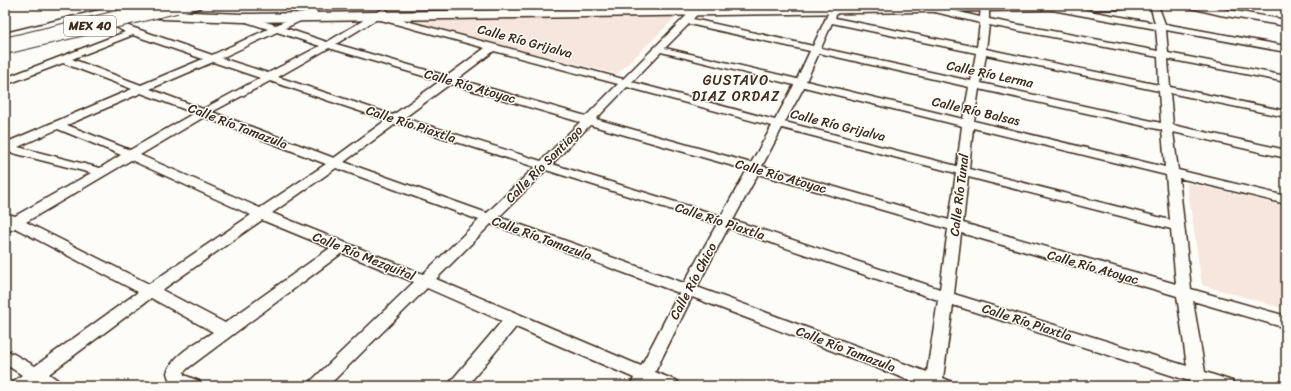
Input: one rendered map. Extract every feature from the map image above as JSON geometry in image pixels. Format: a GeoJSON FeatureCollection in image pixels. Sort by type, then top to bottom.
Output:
{"type":"FeatureCollection","features":[{"type":"Feature","properties":{"kind":"main road"},"geometry":{"type":"LineString","coordinates":[[135,5],[153,10],[214,7],[307,15]]}},
{"type":"Feature","properties":{"kind":"main road"},"geometry":{"type":"LineString","coordinates":[[694,13],[782,5]]}},
{"type":"Feature","properties":{"kind":"main road"},"geometry":{"type":"LineString","coordinates":[[133,26],[184,8],[243,18],[381,13],[834,12],[930,8],[985,11],[1045,6],[1122,5]]}},
{"type":"Feature","properties":{"kind":"main road","name":"MEX 40"},"geometry":{"type":"LineString","coordinates":[[5,46],[184,8]]}},
{"type":"Feature","properties":{"kind":"main road","name":"MEX 40"},"geometry":{"type":"LineString","coordinates":[[5,38],[153,10]]}},
{"type":"Feature","properties":{"kind":"street"},"geometry":{"type":"LineString","coordinates":[[128,5],[135,5]]}},
{"type":"Feature","properties":{"kind":"street"},"geometry":{"type":"LineString","coordinates":[[5,38],[135,5]]}},
{"type":"Feature","properties":{"kind":"street"},"geometry":{"type":"LineString","coordinates":[[1154,5],[1161,27],[1171,172],[1184,293],[1198,381]]}},
{"type":"Feature","properties":{"kind":"street"},"geometry":{"type":"LineString","coordinates":[[1190,5],[1220,12],[1286,23]]}},
{"type":"Feature","properties":{"kind":"street"},"geometry":{"type":"LineString","coordinates":[[1045,6],[1286,50]]}},
{"type":"Feature","properties":{"kind":"street"},"geometry":{"type":"LineString","coordinates":[[5,82],[62,60],[133,26],[153,10]]}},
{"type":"Feature","properties":{"kind":"street"},"geometry":{"type":"LineString","coordinates":[[985,11],[1162,56],[1286,79]]}},
{"type":"Feature","properties":{"kind":"street","name":"Calle Río Tunal"},"geometry":{"type":"LineString","coordinates":[[937,385],[968,123],[974,84],[982,51],[985,11]]}},
{"type":"Feature","properties":{"kind":"street"},"geometry":{"type":"LineString","coordinates":[[834,12],[982,51],[1286,114]]}},
{"type":"Feature","properties":{"kind":"street","name":"Calle Río Chico"},"geometry":{"type":"LineString","coordinates":[[642,381],[724,222],[800,84],[834,12]]}},
{"type":"Feature","properties":{"kind":"street"},"geometry":{"type":"LineString","coordinates":[[8,222],[102,172],[203,113],[328,45],[381,13]]}},
{"type":"Feature","properties":{"kind":"street","name":"Calle Río Grijalva"},"geometry":{"type":"LineString","coordinates":[[381,13],[493,47],[778,124],[1177,226]]}},
{"type":"Feature","properties":{"kind":"street","name":"Calle Río Santiago"},"geometry":{"type":"LineString","coordinates":[[317,386],[544,166],[624,82],[694,13]]}},
{"type":"Feature","properties":{"kind":"street","name":"Calle Río Lerma"},"geometry":{"type":"LineString","coordinates":[[694,13],[817,50],[1286,154]]}},
{"type":"Feature","properties":{"kind":"street"},"geometry":{"type":"LineString","coordinates":[[100,14],[117,17],[117,25]]}},
{"type":"Feature","properties":{"kind":"street"},"geometry":{"type":"LineString","coordinates":[[6,147],[212,58],[307,15]]}},
{"type":"Feature","properties":{"kind":"street","name":"Calle Río Atoyac"},"geometry":{"type":"LineString","coordinates":[[243,18],[328,45],[448,80],[588,119],[955,227],[1286,322]]}},
{"type":"Feature","properties":{"kind":"street"},"geometry":{"type":"LineString","coordinates":[[5,53],[117,25],[133,26]]}},
{"type":"Feature","properties":{"kind":"street","name":"Calle Río Piaxtla"},"geometry":{"type":"LineString","coordinates":[[133,26],[212,58],[395,119],[724,222],[1198,381],[1226,386]]}},
{"type":"Feature","properties":{"kind":"street"},"geometry":{"type":"LineString","coordinates":[[20,386],[150,291],[335,163],[493,47]]}},
{"type":"Feature","properties":{"kind":"street","name":"Calle Río Balsas"},"geometry":{"type":"LineString","coordinates":[[659,49],[1286,200]]}},
{"type":"Feature","properties":{"kind":"street","name":"Calle Río Tamazula"},"geometry":{"type":"LineString","coordinates":[[62,60],[335,163],[688,290],[937,385]]}},
{"type":"Feature","properties":{"kind":"street","name":"Calle Río Mezquital"},"geometry":{"type":"LineString","coordinates":[[57,125],[131,155],[261,214],[342,246],[513,319],[642,381],[671,386]]}},
{"type":"Feature","properties":{"kind":"street"},"geometry":{"type":"LineString","coordinates":[[6,147],[102,172]]}},
{"type":"Feature","properties":{"kind":"street"},"geometry":{"type":"LineString","coordinates":[[8,222],[150,291],[224,331]]}},
{"type":"Feature","properties":{"kind":"street"},"geometry":{"type":"LineString","coordinates":[[193,386],[176,380],[176,369],[179,366],[224,331],[342,246]]}},
{"type":"Feature","properties":{"kind":"street"},"geometry":{"type":"LineString","coordinates":[[457,386],[513,319]]}},
{"type":"Feature","properties":{"kind":"street"},"geometry":{"type":"LineString","coordinates":[[5,356],[53,386]]}},
{"type":"Feature","properties":{"kind":"shaded area"},"geometry":{"type":"Polygon","coordinates":[[[677,16],[617,74],[401,19],[677,16]]]}},
{"type":"Feature","properties":{"kind":"shaded area"},"geometry":{"type":"Polygon","coordinates":[[[1187,183],[1286,206],[1286,309],[1202,285],[1187,183]]]}},
{"type":"Feature","properties":{"kind":"district","name":"GUSTAVO DIAZ ORDAZ"},"geometry":{"type":"Point","coordinates":[736,88]}}]}
